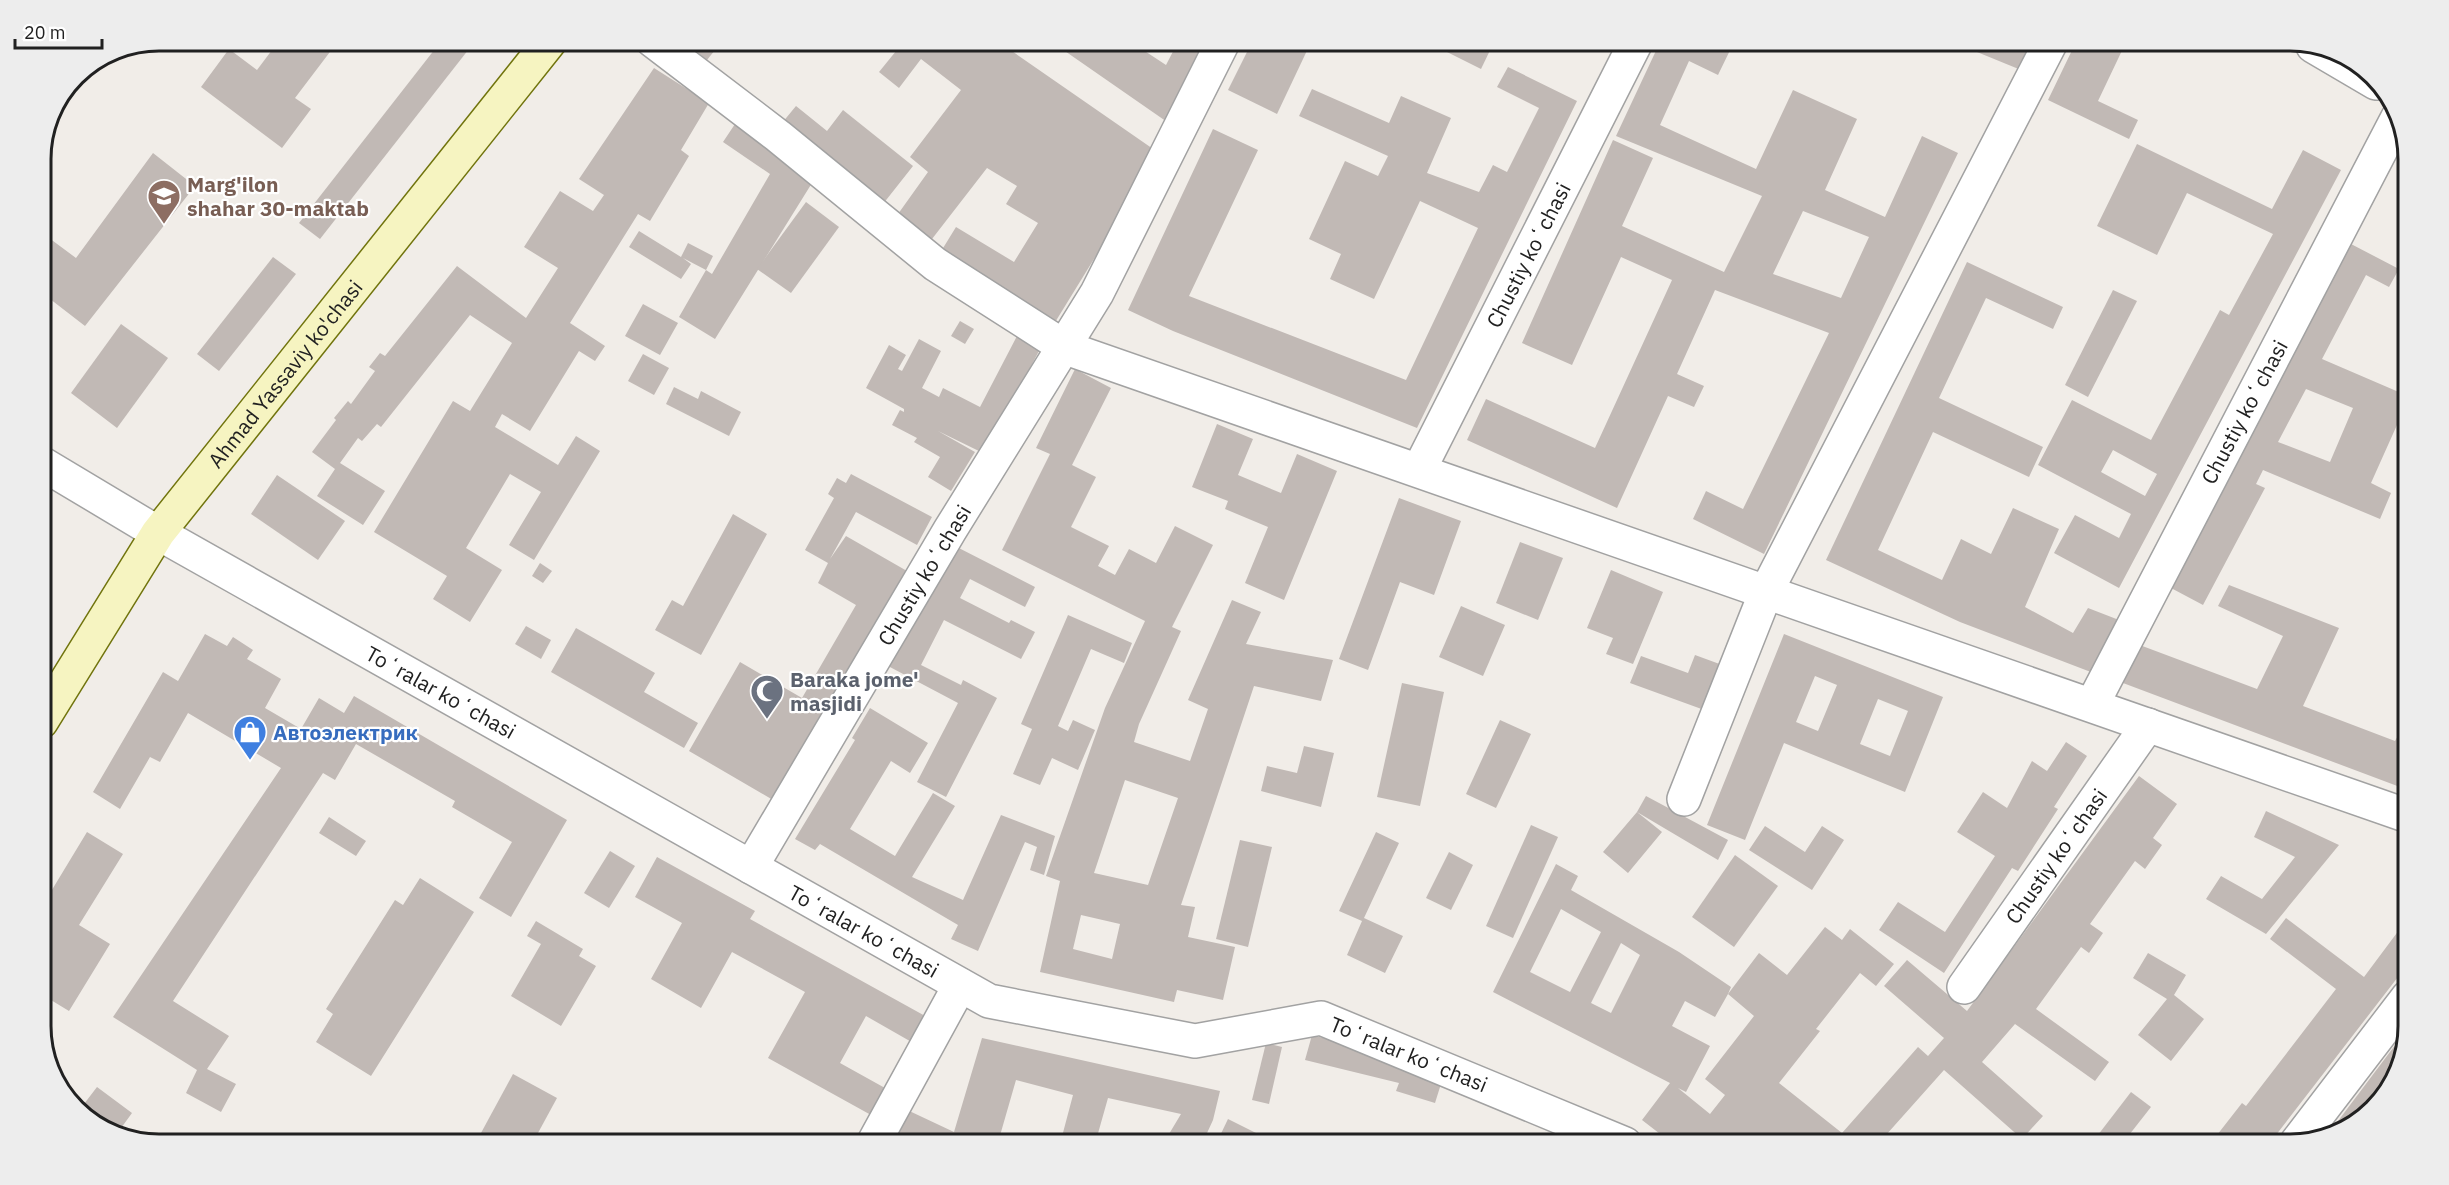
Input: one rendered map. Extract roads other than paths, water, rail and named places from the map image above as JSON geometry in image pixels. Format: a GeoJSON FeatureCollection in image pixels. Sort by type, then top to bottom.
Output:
{"type":"FeatureCollection","features":[{"type":"Feature","properties":{"kind":"main road","name":"Ahmad Yassaviy ko'chasi"},"geometry":{"type":"LineString","coordinates":[[51,706],[158,532],[542,51]]}},
{"type":"Feature","properties":{"kind":"street"},"geometry":{"type":"LineString","coordinates":[[666,51],[778,136],[935,264],[1066,348],[2398,812]]}},
{"type":"Feature","properties":{"kind":"street","name":"Chustiy koʻchasi"},"geometry":{"type":"LineString","coordinates":[[751,867],[950,530],[1066,348],[1097,293],[1218,51]]}},
{"type":"Feature","properties":{"kind":"street","name":"Chustiy koʻchasi"},"geometry":{"type":"LineString","coordinates":[[1419,470],[1631,51]]}},
{"type":"Feature","properties":{"kind":"street"},"geometry":{"type":"LineString","coordinates":[[1684,799],[1766,592],[2046,51]]}},
{"type":"Feature","properties":{"kind":"street","name":"Chustiy koʻchasi"},"geometry":{"type":"LineString","coordinates":[[2092,705],[2393,127]]}},
{"type":"Feature","properties":{"kind":"street","name":"Toʻralar koʻchasi"},"geometry":{"type":"LineString","coordinates":[[51,469],[158,532],[989,1001],[1195,1041],[1321,1018],[1601,1134]]}},
{"type":"Feature","properties":{"kind":"street","name":"Chustiy koʻchasi"},"geometry":{"type":"LineString","coordinates":[[1964,987],[2148,725]]}},
{"type":"Feature","properties":{"kind":"street"},"geometry":{"type":"LineString","coordinates":[[879,1134],[960,986]]}},
{"type":"Feature","properties":{"kind":"street"},"geometry":{"type":"LineString","coordinates":[[2304,1133],[2398,1011]]}},
{"type":"Feature","properties":{"kind":"place","name":"Marg'ilon shahar 30-maktab"},"geometry":{"type":"Point","coordinates":[164,225]}},
{"type":"Feature","properties":{"kind":"place","name":"Baraka jome' masjidi"},"geometry":{"type":"Point","coordinates":[767,720]}},
{"type":"Feature","properties":{"kind":"place","name":"Автоэлектрик"},"geometry":{"type":"Point","coordinates":[250,761]}}]}
